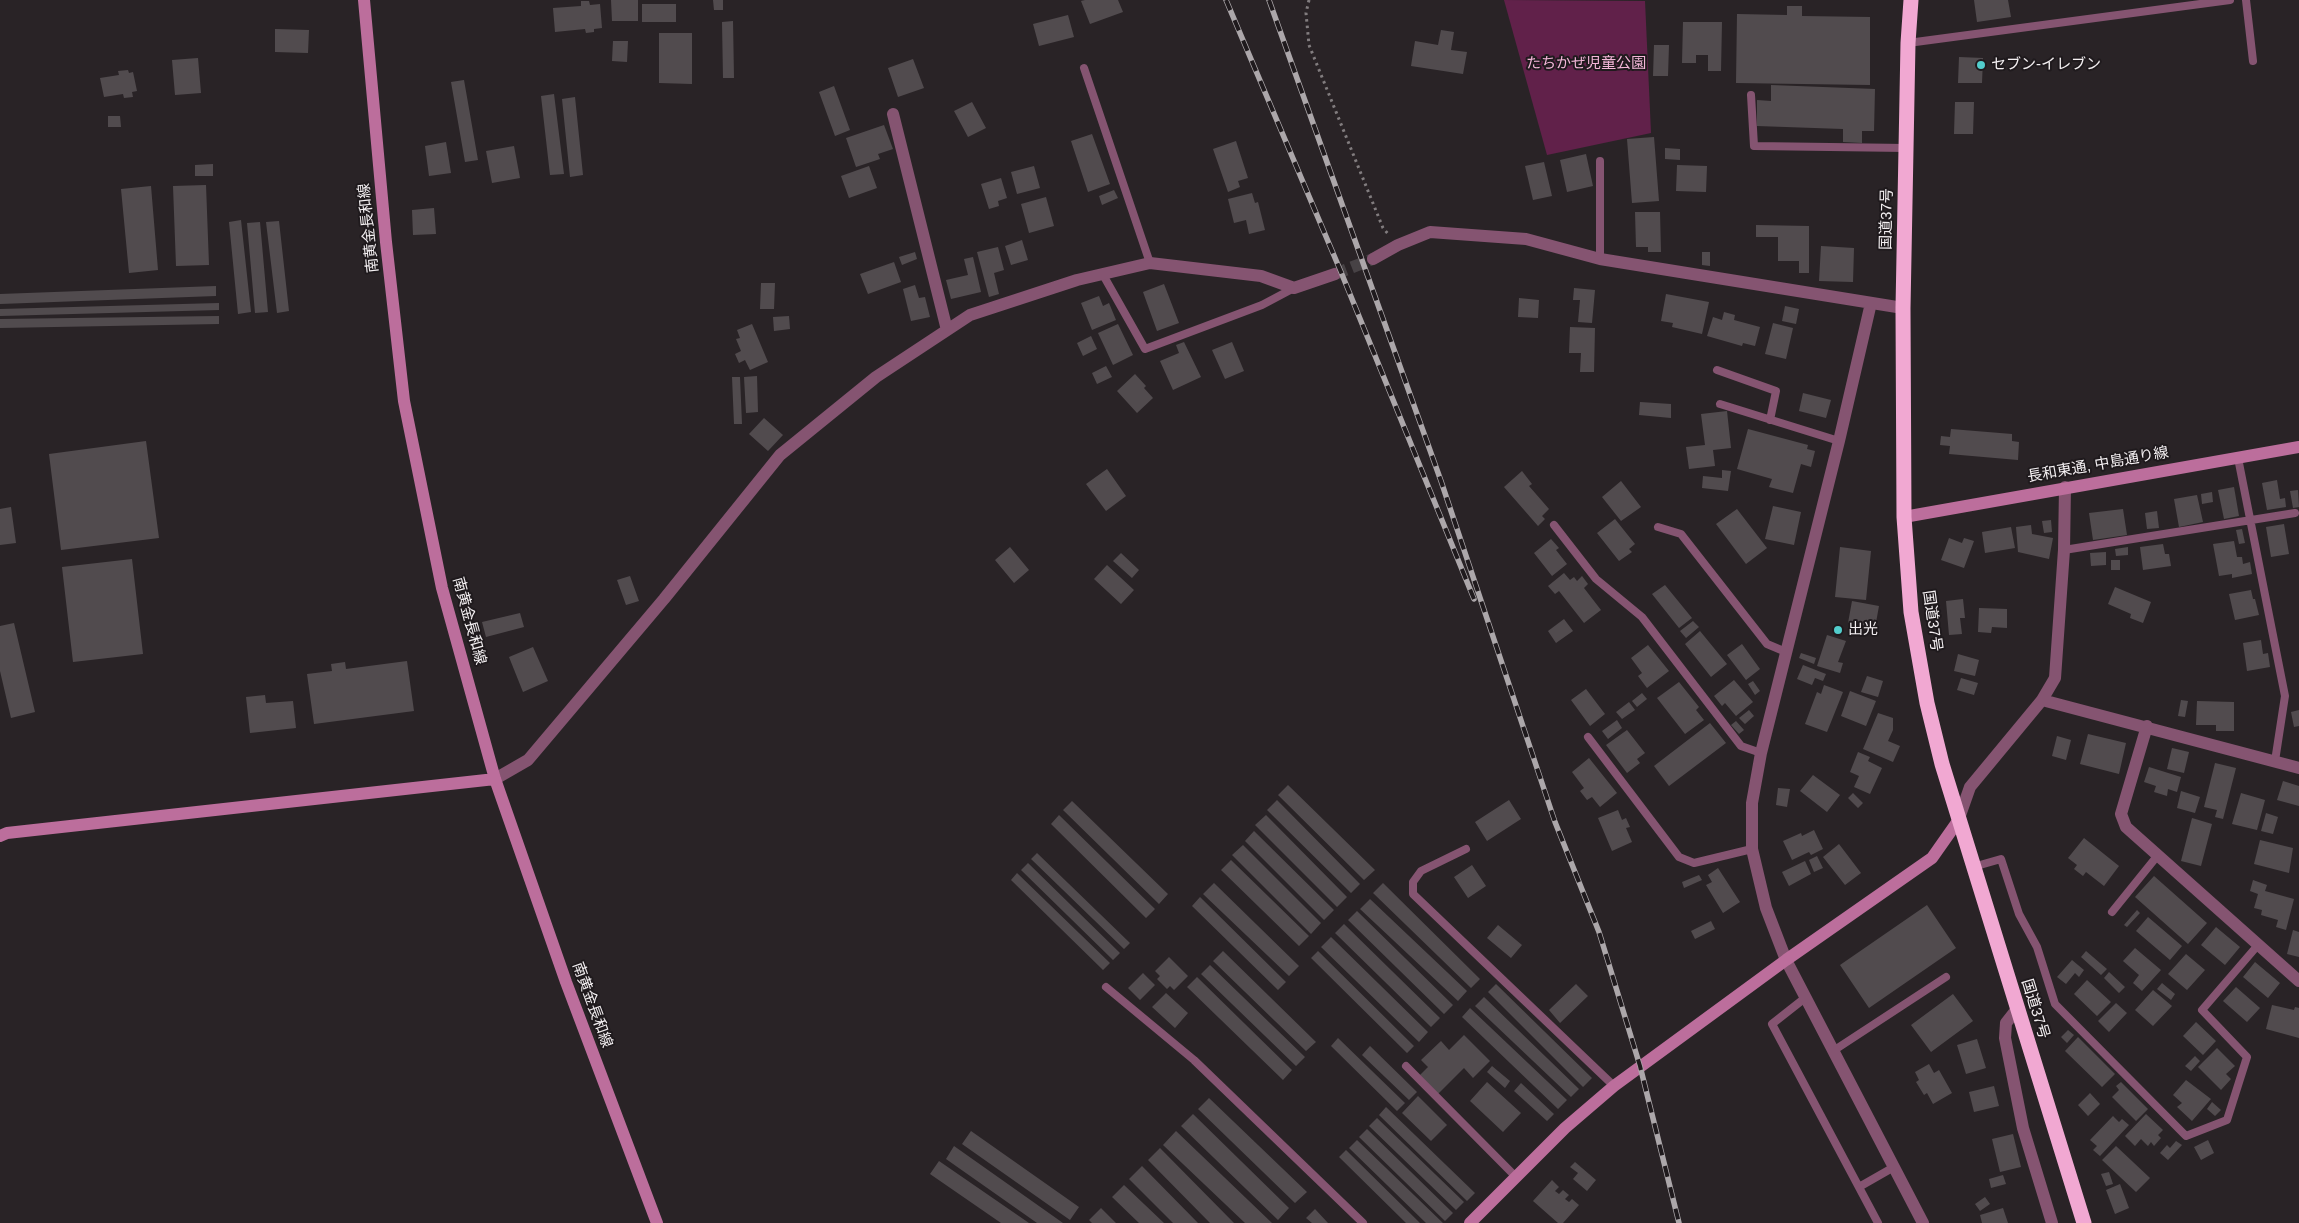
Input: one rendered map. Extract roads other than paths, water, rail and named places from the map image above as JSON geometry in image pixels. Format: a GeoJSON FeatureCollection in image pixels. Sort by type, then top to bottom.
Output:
{"type":"FeatureCollection","features":[{"type":"Feature","properties":{"kind":"highway","name":"国道37号"},"geometry":{"type":"LineString","coordinates":[[1911,0],[1908,43],[1903,308],[1904,517],[1911,612],[1927,703],[1958,821],[2084,1223]]}},
{"type":"Feature","properties":{"kind":"street","name":"南黄金長和線"},"geometry":{"type":"LineString","coordinates":[[364,0],[386,242],[404,401],[442,588],[496,779],[566,982],[657,1223]]}},
{"type":"Feature","properties":{"kind":"street"},"geometry":{"type":"LineString","coordinates":[[893,114],[947,330]]}},
{"type":"Feature","properties":{"kind":"street"},"geometry":{"type":"LineString","coordinates":[[1373,259],[1398,244],[1430,232],[1526,238],[1600,259],[1903,308]]}},
{"type":"Feature","properties":{"kind":"street"},"geometry":{"type":"LineString","coordinates":[[0,836],[496,779],[528,760],[664,599],[780,455],[876,377],[970,315],[1102,273],[1150,263],[1261,276],[1294,288],[1334,274]]}},
{"type":"Feature","properties":{"kind":"street"},"geometry":{"type":"LineString","coordinates":[[1871,303],[1839,441],[1761,753],[1752,803],[1752,849],[1766,908],[1786,960],[1923,1223]]}},
{"type":"Feature","properties":{"kind":"street","name":"長和東通, 中島通り線"},"geometry":{"type":"LineString","coordinates":[[1904,517],[2299,447]]}},
{"type":"Feature","properties":{"kind":"street"},"geometry":{"type":"LineString","coordinates":[[1470,1223],[1565,1128],[1614,1086],[1786,960],[1932,858],[1958,821],[1970,787],[2042,700],[2055,678],[2064,550],[2065,487]]}},
{"type":"Feature","properties":{"kind":"street"},"geometry":{"type":"LineString","coordinates":[[2042,700],[2147,726],[2299,768]]}},
{"type":"Feature","properties":{"kind":"street"},"geometry":{"type":"LineString","coordinates":[[2147,726],[2121,814],[2126,827],[2299,981]]}},
{"type":"Feature","properties":{"kind":"street"},"geometry":{"type":"LineString","coordinates":[[2017,1009],[2006,1023],[2005,1038],[2022,1128],[2052,1223]]}},
{"type":"Feature","properties":{"kind":"lane"},"geometry":{"type":"LineString","coordinates":[[1908,43],[2230,0]]}},
{"type":"Feature","properties":{"kind":"lane"},"geometry":{"type":"LineString","coordinates":[[2246,0],[2253,61]]}},
{"type":"Feature","properties":{"kind":"lane"},"geometry":{"type":"LineString","coordinates":[[1084,68],[1150,263]]}},
{"type":"Feature","properties":{"kind":"lane"},"geometry":{"type":"LineString","coordinates":[[1751,95],[1754,146],[1906,148]]}},
{"type":"Feature","properties":{"kind":"lane"},"geometry":{"type":"LineString","coordinates":[[1600,161],[1600,259]]}},
{"type":"Feature","properties":{"kind":"lane"},"geometry":{"type":"LineString","coordinates":[[1102,273],[1145,349],[1262,305],[1294,288]]}},
{"type":"Feature","properties":{"kind":"lane"},"geometry":{"type":"LineString","coordinates":[[1716,370],[1776,392],[1770,420]]}},
{"type":"Feature","properties":{"kind":"lane"},"geometry":{"type":"LineString","coordinates":[[1720,404],[1839,441]]}},
{"type":"Feature","properties":{"kind":"lane"},"geometry":{"type":"LineString","coordinates":[[2238,458],[2285,696],[2275,761]]}},
{"type":"Feature","properties":{"kind":"lane"},"geometry":{"type":"LineString","coordinates":[[2064,550],[2294,513]]}},
{"type":"Feature","properties":{"kind":"lane"},"geometry":{"type":"LineString","coordinates":[[1554,525],[1596,579],[1642,617],[1741,746],[1761,753]]}},
{"type":"Feature","properties":{"kind":"lane"},"geometry":{"type":"LineString","coordinates":[[1658,527],[1681,534],[1768,644],[1786,652]]}},
{"type":"Feature","properties":{"kind":"lane"},"geometry":{"type":"LineString","coordinates":[[1588,737],[1679,857],[1694,863],[1752,849]]}},
{"type":"Feature","properties":{"kind":"lane"},"geometry":{"type":"LineString","coordinates":[[1466,849],[1421,871],[1413,882],[1413,894],[1614,1086]]}},
{"type":"Feature","properties":{"kind":"lane"},"geometry":{"type":"LineString","coordinates":[[2112,912],[2158,856]]}},
{"type":"Feature","properties":{"kind":"lane"},"geometry":{"type":"LineString","coordinates":[[1973,867],[2001,859],[2018,914],[2037,947],[2055,1004],[2186,1136],[2227,1120],[2247,1057],[2202,1010],[2258,946]]}},
{"type":"Feature","properties":{"kind":"lane"},"geometry":{"type":"LineString","coordinates":[[1833,1051],[1946,977]]}},
{"type":"Feature","properties":{"kind":"lane"},"geometry":{"type":"LineString","coordinates":[[1106,987],[1194,1060],[1363,1223]]}},
{"type":"Feature","properties":{"kind":"lane"},"geometry":{"type":"LineString","coordinates":[[1806,998],[1772,1024],[1878,1223]]}},
{"type":"Feature","properties":{"kind":"lane"},"geometry":{"type":"LineString","coordinates":[[1406,1066],[1517,1178]]}},
{"type":"Feature","properties":{"kind":"lane"},"geometry":{"type":"LineString","coordinates":[[1859,1187],[1894,1167]]}},
{"type":"Feature","properties":{"kind":"tunnel"},"geometry":{"type":"LineString","coordinates":[[1335,274],[1373,259]]}},
{"type":"Feature","properties":{"kind":"railway"},"geometry":{"type":"LineString","coordinates":[[1226,0],[1341,272],[1474,599]]}},
{"type":"Feature","properties":{"kind":"railway"},"geometry":{"type":"LineString","coordinates":[[1269,0],[1441,481],[1555,822],[1599,932],[1640,1066],[1679,1223]]}},
{"type":"Feature","properties":{"kind":"place","name":"セブン-イレブン"},"geometry":{"type":"Point","coordinates":[1981,65]}},
{"type":"Feature","properties":{"kind":"place","name":"出光"},"geometry":{"type":"Point","coordinates":[1838,630]}},
{"type":"Feature","properties":{"kind":"park label","name":"たちかぜ児童公園"},"geometry":{"type":"Point","coordinates":[1586,64]}}]}
